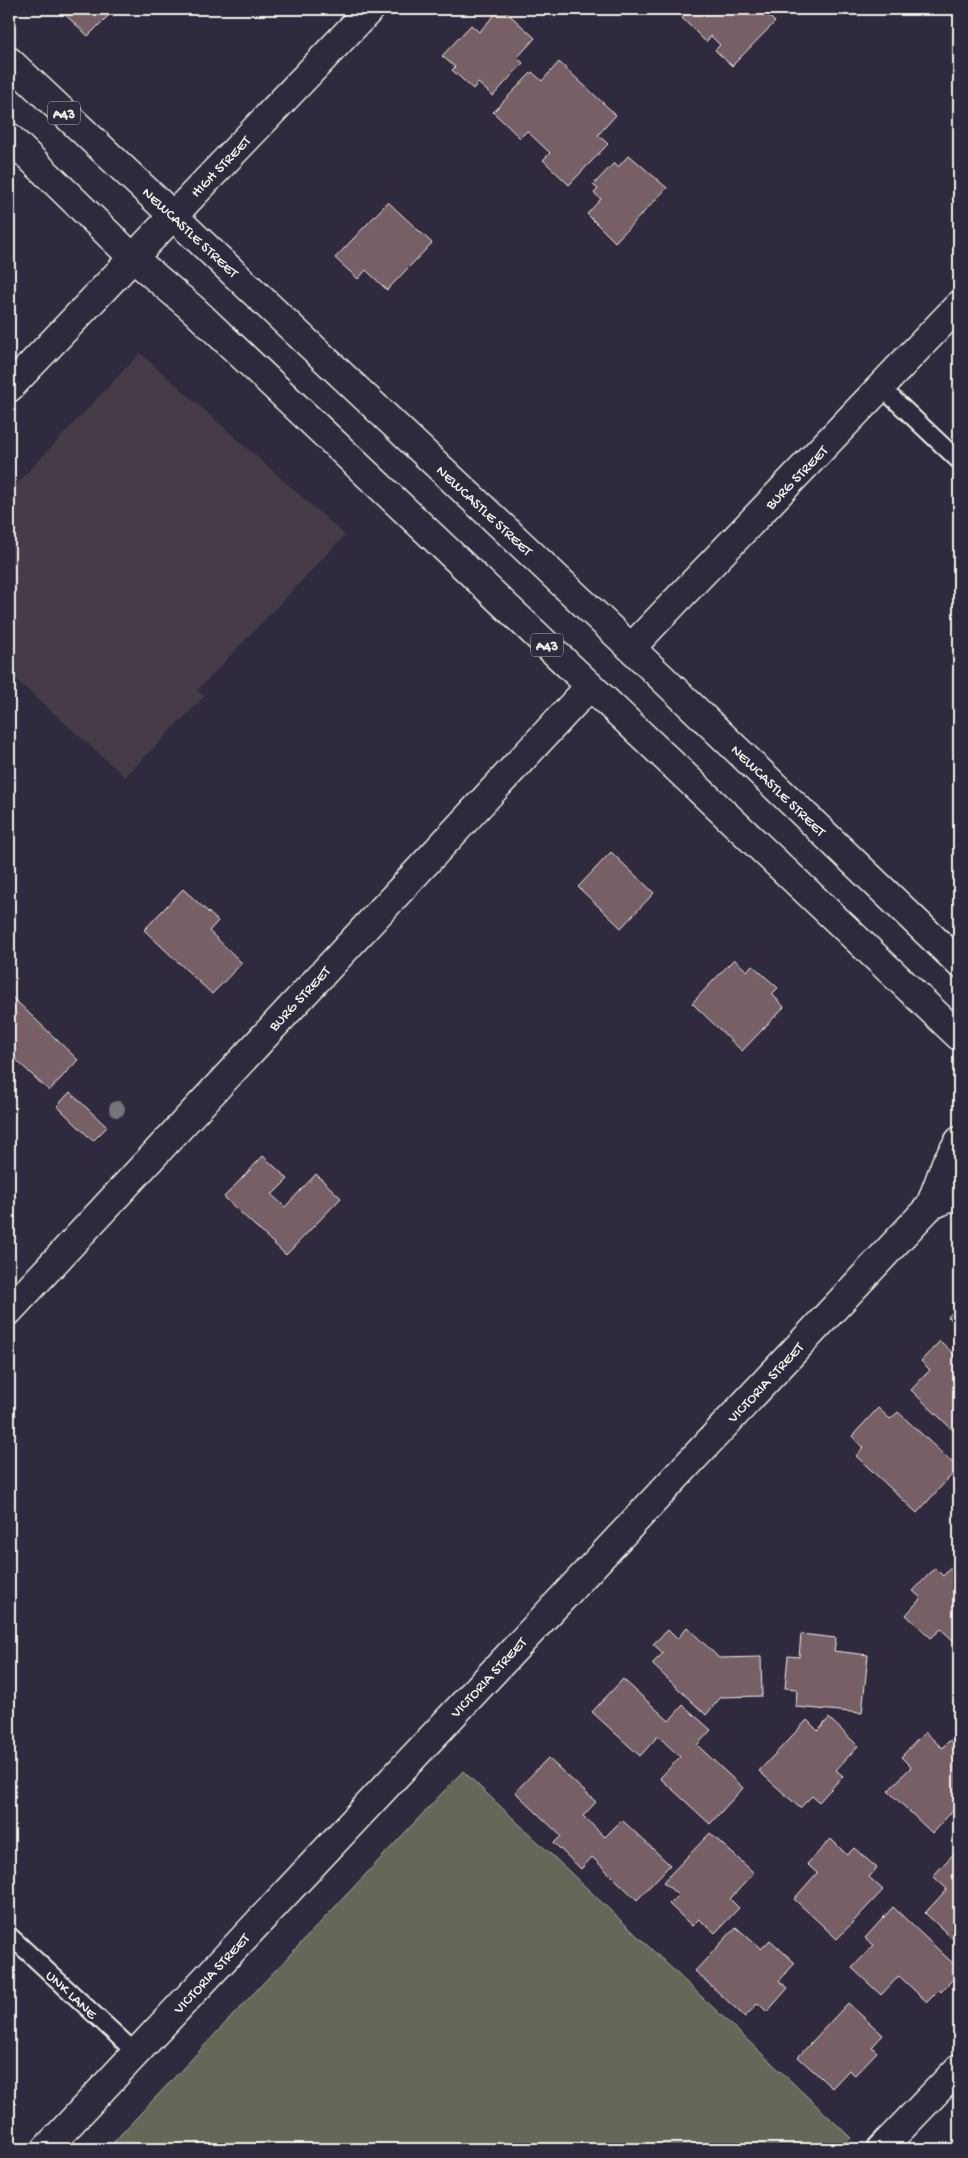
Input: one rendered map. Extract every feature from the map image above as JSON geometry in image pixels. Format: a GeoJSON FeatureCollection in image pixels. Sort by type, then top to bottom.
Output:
{"type":"FeatureCollection","features":[{"type":"Feature","properties":{"kind":"main road","name":"HIGH STREET"},"geometry":{"type":"LineString","coordinates":[[9,388],[370,9]]}},
{"type":"Feature","properties":{"kind":"main road","name":"NEWCASTLE STREET"},"geometry":{"type":"LineString","coordinates":[[9,61],[631,648],[959,963]]}},
{"type":"Feature","properties":{"kind":"main road","name":"A43"},"geometry":{"type":"LineString","coordinates":[[9,137],[132,257],[193,309],[959,1036]]}},
{"type":"Feature","properties":{"kind":"main road","name":"BURG STREET"},"geometry":{"type":"LineString","coordinates":[[631,648],[882,388],[959,305]]}},
{"type":"Feature","properties":{"kind":"main road","name":"BURG STREET"},"geometry":{"type":"LineString","coordinates":[[9,1311],[590,686]]}},
{"type":"Feature","properties":{"kind":"main road","name":"VICTORIA STREET"},"geometry":{"type":"LineString","coordinates":[[46,2149],[930,1206],[946,1164],[959,1141]]}},
{"type":"Feature","properties":{"kind":"main road","name":"VICTORIA STREET"},"geometry":{"type":"LineString","coordinates":[[930,1206],[959,1193]]}},
{"type":"Feature","properties":{"kind":"main road"},"geometry":{"type":"LineString","coordinates":[[881,2149],[959,2068]]}},
{"type":"Feature","properties":{"kind":"lane"},"geometry":{"type":"LineString","coordinates":[[882,388],[959,461]]}},
{"type":"Feature","properties":{"kind":"lane","name":"UNK LANE"},"geometry":{"type":"LineString","coordinates":[[9,1935],[136,2053]]}},
{"type":"Feature","properties":{"kind":"shaded area"},"geometry":{"type":"Polygon","coordinates":[[[140,353],[345,535],[197,691],[205,696],[125,777],[9,673],[9,492],[140,353]]]}},
{"type":"Feature","properties":{"kind":"green space"},"geometry":{"type":"Polygon","coordinates":[[[463,1771],[851,2138],[841,2149],[107,2149],[463,1771]]]}},
{"type":"Feature","properties":{"kind":"building"},"geometry":{"type":"Polygon","coordinates":[[[59,9],[115,9],[88,36],[59,9]]]}},
{"type":"Feature","properties":{"kind":"building"},"geometry":{"type":"Polygon","coordinates":[[[500,9],[503,9],[535,38],[517,58],[523,63],[493,96],[478,83],[473,89],[452,70],[455,67],[442,56],[471,25],[479,32],[500,9]]]}},
{"type":"Feature","properties":{"kind":"building"},"geometry":{"type":"Polygon","coordinates":[[[691,9],[761,9],[775,22],[732,66],[715,50],[720,45],[711,36],[706,42],[682,18],[691,9]]]}},
{"type":"Feature","properties":{"kind":"building"},"geometry":{"type":"Polygon","coordinates":[[[559,62],[616,115],[598,135],[608,144],[569,185],[543,160],[550,153],[527,131],[520,138],[493,112],[532,72],[542,81],[559,62]]]}},
{"type":"Feature","properties":{"kind":"building"},"geometry":{"type":"Polygon","coordinates":[[[629,155],[667,188],[615,242],[587,214],[601,199],[594,193],[598,189],[593,185],[614,163],[618,167],[629,155]]]}},
{"type":"Feature","properties":{"kind":"building"},"geometry":{"type":"Polygon","coordinates":[[[388,202],[432,243],[387,290],[366,270],[358,279],[335,258],[388,202]]]}},
{"type":"Feature","properties":{"kind":"building"},"geometry":{"type":"Polygon","coordinates":[[[611,852],[654,893],[621,928],[578,887],[611,852]]]}},
{"type":"Feature","properties":{"kind":"building"},"geometry":{"type":"Polygon","coordinates":[[[183,889],[218,921],[209,931],[242,963],[212,994],[144,930],[183,889]]]}},
{"type":"Feature","properties":{"kind":"building"},"geometry":{"type":"Polygon","coordinates":[[[734,959],[747,971],[752,965],[778,988],[772,994],[784,1007],[742,1051],[692,1003],[734,959]]]}},
{"type":"Feature","properties":{"kind":"building"},"geometry":{"type":"Polygon","coordinates":[[[9,994],[78,1060],[49,1091],[9,1053],[9,994]]]}},
{"type":"Feature","properties":{"kind":"building"},"geometry":{"type":"Polygon","coordinates":[[[70,1092],[107,1127],[93,1141],[57,1106],[70,1092]]]}},
{"type":"Feature","properties":{"kind":"building"},"geometry":{"type":"Polygon","coordinates":[[[263,1156],[288,1179],[272,1195],[285,1207],[316,1174],[341,1198],[286,1255],[224,1197],[263,1156]]]}},
{"type":"Feature","properties":{"kind":"building"},"geometry":{"type":"Polygon","coordinates":[[[959,1305],[959,1328],[948,1317],[959,1305]]]}},
{"type":"Feature","properties":{"kind":"building"},"geometry":{"type":"Polygon","coordinates":[[[940,1341],[959,1359],[959,1436],[911,1390],[930,1370],[921,1361],[940,1341]]]}},
{"type":"Feature","properties":{"kind":"building"},"geometry":{"type":"Polygon","coordinates":[[[878,1408],[890,1419],[898,1412],[958,1468],[917,1513],[856,1456],[863,1448],[852,1436],[878,1408]]]}},
{"type":"Feature","properties":{"kind":"building"},"geometry":{"type":"Polygon","coordinates":[[[956,1562],[959,1565],[959,1646],[941,1629],[931,1638],[906,1615],[921,1598],[913,1591],[935,1568],[943,1576],[956,1562]]]}},
{"type":"Feature","properties":{"kind":"building"},"geometry":{"type":"Polygon","coordinates":[[[687,1627],[719,1658],[761,1657],[762,1696],[721,1697],[706,1715],[652,1664],[663,1653],[653,1644],[668,1630],[677,1639],[687,1627]]]}},
{"type":"Feature","properties":{"kind":"building"},"geometry":{"type":"Polygon","coordinates":[[[801,1634],[836,1638],[834,1651],[868,1655],[862,1713],[796,1707],[797,1689],[785,1688],[788,1656],[799,1657],[801,1634]]]}},
{"type":"Feature","properties":{"kind":"building"},"geometry":{"type":"Polygon","coordinates":[[[623,1679],[669,1721],[683,1705],[711,1730],[697,1745],[743,1788],[710,1824],[660,1778],[680,1757],[658,1736],[640,1756],[592,1712],[623,1679]]]}},
{"type":"Feature","properties":{"kind":"building"},"geometry":{"type":"Polygon","coordinates":[[[829,1718],[858,1746],[836,1770],[843,1776],[819,1802],[812,1796],[800,1808],[759,1771],[807,1720],[818,1731],[829,1718]]]}},
{"type":"Feature","properties":{"kind":"building"},"geometry":{"type":"Polygon","coordinates":[[[925,1732],[942,1748],[950,1740],[959,1748],[959,1804],[932,1833],[888,1791],[911,1767],[901,1757],[925,1732]]]}},
{"type":"Feature","properties":{"kind":"building"},"geometry":{"type":"Polygon","coordinates":[[[548,1758],[596,1802],[583,1816],[605,1837],[622,1820],[670,1865],[637,1900],[592,1857],[581,1869],[554,1843],[561,1836],[515,1792],[548,1758]]]}},
{"type":"Feature","properties":{"kind":"building"},"geometry":{"type":"Polygon","coordinates":[[[710,1833],[754,1873],[730,1899],[739,1908],[715,1933],[699,1919],[692,1926],[669,1904],[678,1895],[663,1882],[710,1833]]]}},
{"type":"Feature","properties":{"kind":"building"},"geometry":{"type":"Polygon","coordinates":[[[831,1839],[847,1855],[854,1848],[877,1868],[869,1877],[883,1890],[837,1939],[794,1899],[817,1873],[807,1864],[831,1839]]]}},
{"type":"Feature","properties":{"kind":"building"},"geometry":{"type":"Polygon","coordinates":[[[959,1848],[959,1934],[954,1940],[925,1913],[947,1889],[933,1876],[959,1848]]]}},
{"type":"Feature","properties":{"kind":"building"},"geometry":{"type":"Polygon","coordinates":[[[893,1907],[959,1969],[959,1972],[941,1992],[939,1990],[927,2002],[899,1976],[881,1995],[852,1968],[874,1945],[865,1938],[893,1907]]]}},
{"type":"Feature","properties":{"kind":"building"},"geometry":{"type":"Polygon","coordinates":[[[736,1927],[761,1949],[770,1940],[795,1963],[779,1981],[788,1988],[767,2012],[758,2003],[745,2017],[695,1971],[736,1927]]]}},
{"type":"Feature","properties":{"kind":"building"},"geometry":{"type":"Polygon","coordinates":[[[848,2003],[883,2035],[872,2047],[877,2052],[855,2075],[849,2070],[832,2088],[798,2057],[848,2003]]]}}]}
